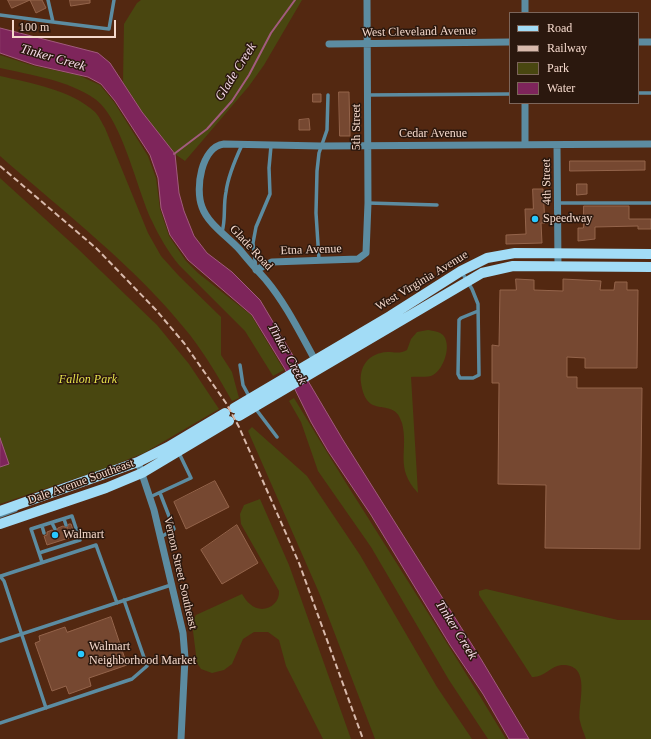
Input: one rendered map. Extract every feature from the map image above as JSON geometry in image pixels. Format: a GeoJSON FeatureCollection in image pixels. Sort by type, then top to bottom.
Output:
{"type":"FeatureCollection","features":[{"type":"Feature","properties":{"kind":"main road","name":"West Virginia Avenue"},"geometry":{"type":"LineString","coordinates":[[257,400],[476,262],[501,255],[651,254]]}},
{"type":"Feature","properties":{"kind":"main road","name":"West Virginia Avenue"},"geometry":{"type":"LineString","coordinates":[[313,365],[482,273],[504,267],[651,267]]}},
{"type":"Feature","properties":{"kind":"main road","name":"Dale Avenue Southeast"},"geometry":{"type":"LineString","coordinates":[[0,524],[106,488],[142,473],[178,452],[232,415],[257,400]]}},
{"type":"Feature","properties":{"kind":"main road","name":"Dale Avenue Southeast"},"geometry":{"type":"LineString","coordinates":[[0,511],[138,462],[232,415]]}},
{"type":"Feature","properties":{"kind":"street","name":"5th Street"},"geometry":{"type":"LineString","coordinates":[[366,253],[368,204],[367,0]]}},
{"type":"Feature","properties":{"kind":"street"},"geometry":{"type":"LineString","coordinates":[[525,0],[525,12]]}},
{"type":"Feature","properties":{"kind":"street","name":"West Cleveland Avenue"},"geometry":{"type":"LineString","coordinates":[[329,44],[509,42]]}},
{"type":"Feature","properties":{"kind":"street"},"geometry":{"type":"LineString","coordinates":[[639,42],[651,42]]}},
{"type":"Feature","properties":{"kind":"street"},"geometry":{"type":"LineString","coordinates":[[525,104],[525,145]]}},
{"type":"Feature","properties":{"kind":"street","name":"Cedar Avenue"},"geometry":{"type":"LineString","coordinates":[[215,147],[224,144],[271,146],[368,146],[651,144]]}},
{"type":"Feature","properties":{"kind":"street","name":"4th Street"},"geometry":{"type":"LineString","coordinates":[[557,145],[558,266]]}},
{"type":"Feature","properties":{"kind":"street","name":"Glade Road"},"geometry":{"type":"LineString","coordinates":[[215,147],[206,158],[200,176],[199,197],[206,215],[267,281],[292,318],[313,365]]}},
{"type":"Feature","properties":{"kind":"street","name":"Etna Avenue"},"geometry":{"type":"LineString","coordinates":[[256,270],[272,262],[358,259],[364,257],[366,253]]}},
{"type":"Feature","properties":{"kind":"street","name":"Vernon Street Southeast"},"geometry":{"type":"LineString","coordinates":[[138,462],[150,497],[184,645],[181,739]]}},
{"type":"Feature","properties":{"kind":"lane"},"geometry":{"type":"LineString","coordinates":[[48,0],[53,22]]}},
{"type":"Feature","properties":{"kind":"lane"},"geometry":{"type":"LineString","coordinates":[[0,14],[108,29],[114,0]]}},
{"type":"Feature","properties":{"kind":"lane"},"geometry":{"type":"LineString","coordinates":[[639,93],[651,93]]}},
{"type":"Feature","properties":{"kind":"lane"},"geometry":{"type":"LineString","coordinates":[[368,95],[509,94]]}},
{"type":"Feature","properties":{"kind":"lane"},"geometry":{"type":"LineString","coordinates":[[320,260],[316,213],[318,153],[327,130],[328,95]]}},
{"type":"Feature","properties":{"kind":"lane"},"geometry":{"type":"LineString","coordinates":[[222,232],[229,176],[242,145]]}},
{"type":"Feature","properties":{"kind":"lane"},"geometry":{"type":"LineString","coordinates":[[256,270],[253,243],[256,227],[270,194],[269,168],[271,146]]}},
{"type":"Feature","properties":{"kind":"lane"},"geometry":{"type":"LineString","coordinates":[[558,203],[651,203]]}},
{"type":"Feature","properties":{"kind":"lane"},"geometry":{"type":"LineString","coordinates":[[368,204],[437,205]]}},
{"type":"Feature","properties":{"kind":"lane"},"geometry":{"type":"LineString","coordinates":[[461,271],[468,281],[476,298],[478,311],[479,375],[466,379],[460,378],[458,374],[460,320],[461,318],[478,311]]}},
{"type":"Feature","properties":{"kind":"lane"},"geometry":{"type":"LineString","coordinates":[[240,365],[243,385],[257,400],[277,437]]}},
{"type":"Feature","properties":{"kind":"lane"},"geometry":{"type":"LineString","coordinates":[[150,497],[191,478],[178,452]]}},
{"type":"Feature","properties":{"kind":"lane"},"geometry":{"type":"LineString","coordinates":[[160,492],[174,529],[160,538]]}},
{"type":"Feature","properties":{"kind":"lane"},"geometry":{"type":"LineString","coordinates":[[0,516],[13,512],[34,499]]}},
{"type":"Feature","properties":{"kind":"lane"},"geometry":{"type":"LineString","coordinates":[[39,553],[80,540],[72,516],[31,529],[39,553],[42,562]]}},
{"type":"Feature","properties":{"kind":"lane"},"geometry":{"type":"LineString","coordinates":[[64,519],[66,525]]}},
{"type":"Feature","properties":{"kind":"lane"},"geometry":{"type":"LineString","coordinates":[[52,523],[55,529]]}},
{"type":"Feature","properties":{"kind":"lane"},"geometry":{"type":"LineString","coordinates":[[42,526],[44,532]]}},
{"type":"Feature","properties":{"kind":"lane"},"geometry":{"type":"LineString","coordinates":[[70,537],[78,550]]}},
{"type":"Feature","properties":{"kind":"lane"},"geometry":{"type":"LineString","coordinates":[[59,541],[60,546]]}},
{"type":"Feature","properties":{"kind":"lane"},"geometry":{"type":"LineString","coordinates":[[46,708],[0,576],[96,544],[117,603]]}},
{"type":"Feature","properties":{"kind":"lane"},"geometry":{"type":"LineString","coordinates":[[48,545],[50,549]]}},
{"type":"Feature","properties":{"kind":"lane"},"geometry":{"type":"LineString","coordinates":[[0,641],[171,586]]}},
{"type":"Feature","properties":{"kind":"lane"},"geometry":{"type":"LineString","coordinates":[[0,723],[132,679],[147,666],[124,600]]}},
{"type":"Feature","properties":{"kind":"green space"},"geometry":{"type":"Polygon","coordinates":[[[141,0],[302,0],[264,65],[249,86],[185,161],[175,154],[142,112],[123,82],[124,24],[137,3],[141,0]]]}},
{"type":"Feature","properties":{"kind":"green space"},"geometry":{"type":"Polygon","coordinates":[[[0,55],[34,66],[78,75],[100,85],[114,102],[148,156],[156,178],[160,209],[169,236],[186,261],[198,273],[251,315],[284,370],[273,376],[245,331],[179,265],[171,255],[146,208],[121,138],[105,108],[95,99],[73,87],[49,79],[0,68],[0,55]]]}},
{"type":"Feature","properties":{"kind":"green space"},"geometry":{"type":"Polygon","coordinates":[[[0,76],[50,88],[74,98],[95,112],[105,128],[148,233],[161,256],[221,317],[221,355],[232,372],[239,398],[232,401],[212,367],[190,335],[147,286],[99,241],[0,156],[0,76]]]}},
{"type":"Feature","properties":{"kind":"green space","name":"Fallon Park"},"geometry":{"type":"Polygon","coordinates":[[[0,178],[77,248],[157,325],[189,364],[219,409],[144,453],[106,468],[0,504],[0,178]]]}},
{"type":"Feature","properties":{"kind":"green space"},"geometry":{"type":"Polygon","coordinates":[[[428,330],[438,332],[443,335],[446,339],[447,350],[446,356],[440,368],[433,375],[411,377],[418,493],[406,475],[404,467],[404,433],[402,423],[398,415],[393,410],[374,406],[369,402],[364,395],[361,377],[364,366],[370,358],[381,353],[407,350],[411,339],[417,332],[428,330]]]}},
{"type":"Feature","properties":{"kind":"green space"},"geometry":{"type":"Polygon","coordinates":[[[294,398],[506,739],[488,739],[449,680],[371,547],[318,471],[301,422],[289,401],[294,398]]]}},
{"type":"Feature","properties":{"kind":"green space"},"geometry":{"type":"Polygon","coordinates":[[[252,427],[307,476],[360,555],[437,687],[472,739],[375,739],[320,595],[248,431],[252,427]]]}},
{"type":"Feature","properties":{"kind":"green space"},"geometry":{"type":"Polygon","coordinates":[[[260,499],[289,565],[351,739],[323,739],[286,666],[279,640],[268,632],[254,632],[243,639],[232,664],[224,670],[212,673],[201,669],[197,663],[192,623],[196,615],[242,594],[249,603],[260,609],[265,609],[273,605],[279,596],[279,591],[241,524],[240,514],[244,505],[260,499]]]}},
{"type":"Feature","properties":{"kind":"green space"},"geometry":{"type":"Polygon","coordinates":[[[486,589],[618,620],[651,620],[651,739],[586,739],[580,721],[582,687],[581,678],[577,671],[572,666],[562,665],[554,667],[540,676],[532,677],[479,595],[479,591],[486,589]]]}},
{"type":"Feature","properties":{"kind":"water","name":"Tinker Creek"},"geometry":{"type":"Polygon","coordinates":[[[0,28],[98,53],[110,63],[142,112],[175,154],[179,193],[184,211],[194,236],[207,253],[232,272],[260,300],[343,440],[481,659],[529,739],[509,739],[483,694],[450,645],[371,515],[328,451],[311,422],[285,369],[252,315],[188,260],[170,235],[161,208],[158,178],[150,155],[115,101],[101,84],[88,77],[35,65],[0,53],[0,28]]]}},
{"type":"Feature","properties":{"kind":"water"},"geometry":{"type":"Polygon","coordinates":[[[0,438],[9,464],[0,467],[0,438]]]}},
{"type":"Feature","properties":{"kind":"building"},"geometry":{"type":"Polygon","coordinates":[[[8,0],[30,0],[12,8],[8,0]]]}},
{"type":"Feature","properties":{"kind":"building"},"geometry":{"type":"Polygon","coordinates":[[[30,0],[42,0],[46,8],[36,13],[30,0]]]}},
{"type":"Feature","properties":{"kind":"building"},"geometry":{"type":"Polygon","coordinates":[[[70,0],[90,0],[90,3],[71,6],[70,0]]]}},
{"type":"Feature","properties":{"kind":"building"},"geometry":{"type":"Polygon","coordinates":[[[339,92],[349,92],[350,136],[340,136],[339,92]]]}},
{"type":"Feature","properties":{"kind":"building"},"geometry":{"type":"Polygon","coordinates":[[[313,94],[321,94],[321,102],[313,102],[313,94]]]}},
{"type":"Feature","properties":{"kind":"building"},"geometry":{"type":"Polygon","coordinates":[[[309,119],[310,130],[299,130],[299,120],[309,119]]]}},
{"type":"Feature","properties":{"kind":"building"},"geometry":{"type":"Polygon","coordinates":[[[570,161],[645,161],[645,170],[570,171],[570,161]]]}},
{"type":"Feature","properties":{"kind":"building"},"geometry":{"type":"Polygon","coordinates":[[[577,184],[587,184],[587,194],[577,195],[577,184]]]}},
{"type":"Feature","properties":{"kind":"building"},"geometry":{"type":"Polygon","coordinates":[[[533,189],[543,189],[545,223],[541,223],[542,243],[506,244],[506,235],[526,234],[525,209],[533,209],[533,189]]]}},
{"type":"Feature","properties":{"kind":"building"},"geometry":{"type":"Polygon","coordinates":[[[584,206],[629,206],[629,219],[651,219],[651,229],[638,229],[638,226],[595,227],[595,239],[578,241],[578,228],[583,228],[584,206]]]}},
{"type":"Feature","properties":{"kind":"building"},"geometry":{"type":"Polygon","coordinates":[[[516,279],[534,280],[534,290],[563,291],[563,279],[601,281],[600,290],[614,290],[615,282],[627,282],[627,290],[638,290],[637,368],[585,368],[585,358],[567,357],[567,377],[577,377],[577,388],[642,388],[640,549],[545,548],[546,485],[498,484],[499,383],[492,383],[492,345],[499,346],[500,290],[516,290],[516,279]]]}},
{"type":"Feature","properties":{"kind":"building"},"geometry":{"type":"Polygon","coordinates":[[[215,481],[229,507],[186,529],[174,502],[215,481]]]}},
{"type":"Feature","properties":{"kind":"building"},"geometry":{"type":"Polygon","coordinates":[[[69,524],[71,524],[75,536],[47,545],[44,536],[47,535],[47,532],[52,530],[56,532],[58,528],[63,526],[67,528],[69,524]]]}},
{"type":"Feature","properties":{"kind":"building"},"geometry":{"type":"Polygon","coordinates":[[[237,525],[258,563],[222,584],[201,550],[237,525]]]}},
{"type":"Feature","properties":{"kind":"building","name":"Walmart Neighborhood Market"},"geometry":{"type":"Polygon","coordinates":[[[111,617],[127,665],[89,678],[91,686],[69,694],[66,686],[52,691],[35,643],[40,641],[39,636],[65,627],[67,632],[111,617]]]}},
{"type":"Feature","properties":{"kind":"waterway","name":"Glade Creek"},"geometry":{"type":"LineString","coordinates":[[174,154],[207,129],[232,101],[249,75],[271,33],[295,0]]}},
{"type":"Feature","properties":{"kind":"railway"},"geometry":{"type":"LineString","coordinates":[[0,166],[96,248],[156,310],[184,343],[226,403],[239,427],[299,563],[363,739]]}},
{"type":"Feature","properties":{"kind":"place","name":"Speedway"},"geometry":{"type":"Point","coordinates":[535,219]}},
{"type":"Feature","properties":{"kind":"place","name":"Walmart"},"geometry":{"type":"Point","coordinates":[55,535]}},
{"type":"Feature","properties":{"kind":"place","name":"Walmart Neighborhood Market"},"geometry":{"type":"Point","coordinates":[81,654]}}]}
